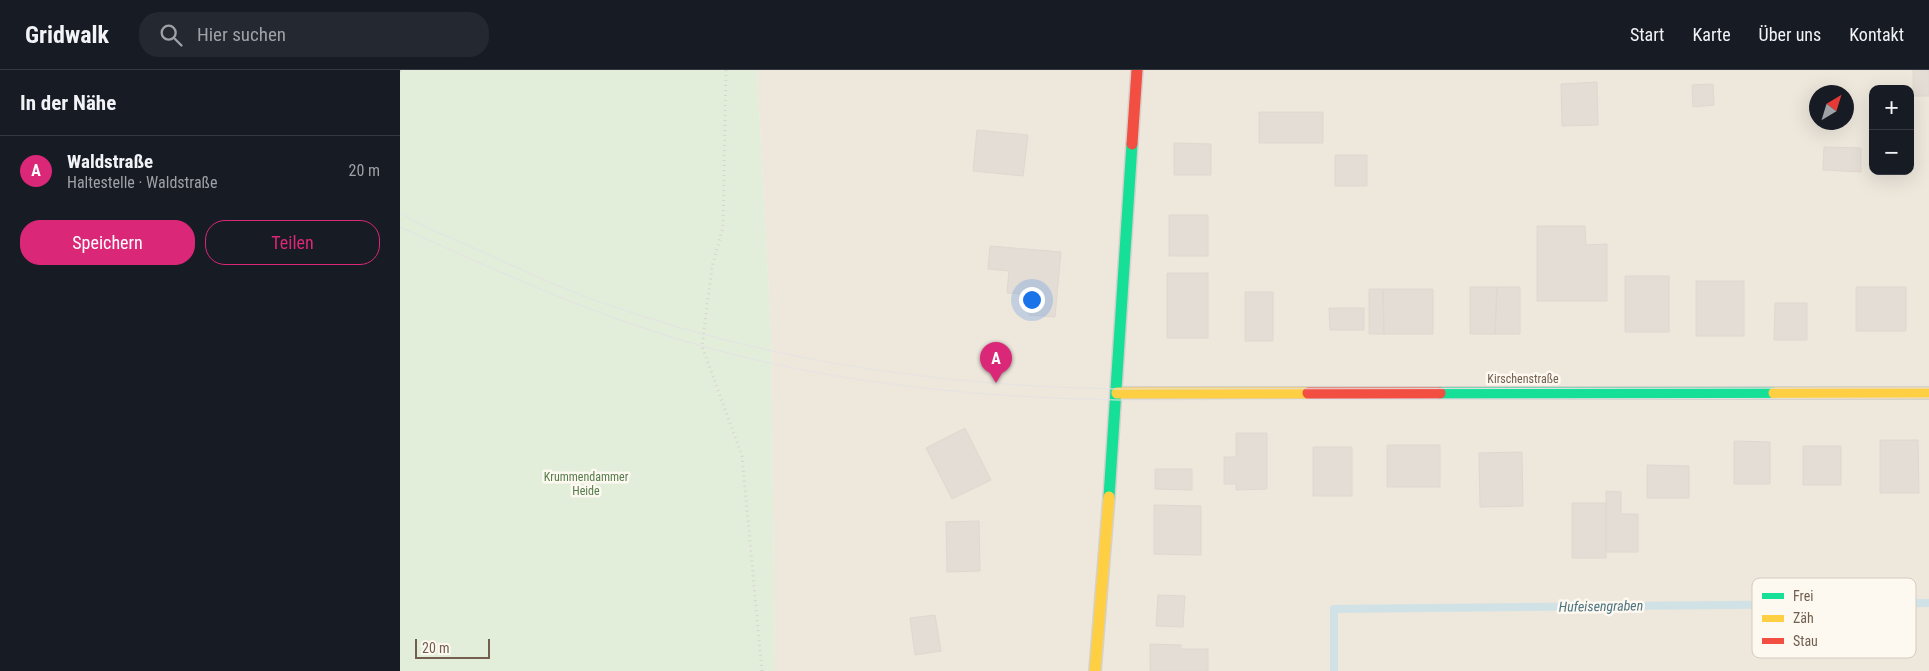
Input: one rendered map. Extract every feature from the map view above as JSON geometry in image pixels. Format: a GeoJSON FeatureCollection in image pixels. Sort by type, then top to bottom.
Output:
{"type":"FeatureCollection","features":[{"type":"Feature","properties":{"kind":"street"},"geometry":{"type":"LineString","coordinates":[[1095,671],[1117,393],[1136,70]]}},
{"type":"Feature","properties":{"kind":"street","name":"Kirschenstraße"},"geometry":{"type":"LineString","coordinates":[[1117,393],[1929,393]]}},
{"type":"Feature","properties":{"kind":"path"},"geometry":{"type":"LineString","coordinates":[[726,70],[723,227],[712,267],[702,346],[742,456],[762,671]]}},
{"type":"Feature","properties":{"kind":"shaded area"},"geometry":{"type":"Polygon","coordinates":[[[757,70],[1929,70],[1929,671],[775,671],[771,333],[757,70]]]}},
{"type":"Feature","properties":{"kind":"green space","name":"Krummendammer Heide"},"geometry":{"type":"Polygon","coordinates":[[[400,70],[757,70],[771,333],[775,671],[400,671],[400,70]]]}},
{"type":"Feature","properties":{"kind":"building"},"geometry":{"type":"Polygon","coordinates":[[[1913,70],[1929,70],[1929,96],[1914,96],[1913,70]]]}},
{"type":"Feature","properties":{"kind":"building"},"geometry":{"type":"Polygon","coordinates":[[[1597,82],[1598,125],[1562,126],[1561,84],[1597,82]]]}},
{"type":"Feature","properties":{"kind":"building"},"geometry":{"type":"Polygon","coordinates":[[[1713,84],[1714,105],[1693,107],[1692,85],[1713,84]]]}},
{"type":"Feature","properties":{"kind":"building"},"geometry":{"type":"Polygon","coordinates":[[[1259,112],[1323,112],[1323,143],[1259,143],[1259,112]]]}},
{"type":"Feature","properties":{"kind":"building"},"geometry":{"type":"Polygon","coordinates":[[[977,130],[1028,135],[1023,176],[973,171],[977,130]]]}},
{"type":"Feature","properties":{"kind":"building"},"geometry":{"type":"Polygon","coordinates":[[[1174,143],[1211,144],[1211,175],[1174,175],[1174,143]]]}},
{"type":"Feature","properties":{"kind":"building"},"geometry":{"type":"Polygon","coordinates":[[[1824,147],[1861,148],[1861,172],[1823,170],[1824,147]]]}},
{"type":"Feature","properties":{"kind":"building"},"geometry":{"type":"Polygon","coordinates":[[[1335,155],[1367,155],[1367,186],[1335,186],[1335,155]]]}},
{"type":"Feature","properties":{"kind":"building"},"geometry":{"type":"Polygon","coordinates":[[[1169,215],[1208,215],[1208,256],[1169,256],[1169,215]]]}},
{"type":"Feature","properties":{"kind":"building"},"geometry":{"type":"Polygon","coordinates":[[[1537,226],[1585,226],[1586,245],[1607,244],[1607,301],[1537,301],[1537,226]]]}},
{"type":"Feature","properties":{"kind":"building"},"geometry":{"type":"Polygon","coordinates":[[[990,246],[1061,252],[1055,317],[1029,315],[1030,295],[1007,293],[1009,271],[988,269],[990,246]]]}},
{"type":"Feature","properties":{"kind":"building"},"geometry":{"type":"Polygon","coordinates":[[[1167,273],[1208,273],[1208,338],[1167,338],[1167,273]]]}},
{"type":"Feature","properties":{"kind":"building"},"geometry":{"type":"Polygon","coordinates":[[[1625,276],[1669,276],[1669,332],[1625,332],[1625,276]]]}},
{"type":"Feature","properties":{"kind":"building"},"geometry":{"type":"Polygon","coordinates":[[[1696,281],[1744,281],[1744,336],[1696,336],[1696,281]]]}},
{"type":"Feature","properties":{"kind":"building"},"geometry":{"type":"Polygon","coordinates":[[[1470,287],[1497,287],[1495,334],[1470,334],[1470,287]]]}},
{"type":"Feature","properties":{"kind":"building"},"geometry":{"type":"Polygon","coordinates":[[[1497,287],[1520,287],[1520,334],[1495,334],[1497,287]]]}},
{"type":"Feature","properties":{"kind":"building"},"geometry":{"type":"Polygon","coordinates":[[[1856,287],[1906,287],[1906,331],[1856,331],[1856,287]]]}},
{"type":"Feature","properties":{"kind":"building"},"geometry":{"type":"Polygon","coordinates":[[[1369,289],[1383,289],[1384,334],[1369,334],[1369,289]]]}},
{"type":"Feature","properties":{"kind":"building"},"geometry":{"type":"Polygon","coordinates":[[[1383,289],[1433,289],[1433,334],[1384,334],[1383,289]]]}},
{"type":"Feature","properties":{"kind":"building"},"geometry":{"type":"Polygon","coordinates":[[[1245,292],[1273,292],[1273,341],[1245,341],[1245,292]]]}},
{"type":"Feature","properties":{"kind":"building"},"geometry":{"type":"Polygon","coordinates":[[[1775,303],[1807,303],[1807,340],[1774,340],[1775,303]]]}},
{"type":"Feature","properties":{"kind":"building"},"geometry":{"type":"Polygon","coordinates":[[[1329,308],[1364,308],[1364,330],[1330,330],[1329,308]]]}},
{"type":"Feature","properties":{"kind":"building"},"geometry":{"type":"Polygon","coordinates":[[[965,428],[991,480],[952,499],[926,448],[965,428]]]}},
{"type":"Feature","properties":{"kind":"building"},"geometry":{"type":"Polygon","coordinates":[[[1236,433],[1267,433],[1267,489],[1236,490],[1236,484],[1224,484],[1224,457],[1236,457],[1236,433]]]}},
{"type":"Feature","properties":{"kind":"building"},"geometry":{"type":"Polygon","coordinates":[[[1880,440],[1918,440],[1919,493],[1880,493],[1880,440]]]}},
{"type":"Feature","properties":{"kind":"building"},"geometry":{"type":"Polygon","coordinates":[[[1734,441],[1770,442],[1770,484],[1734,484],[1734,441]]]}},
{"type":"Feature","properties":{"kind":"building"},"geometry":{"type":"Polygon","coordinates":[[[1387,445],[1440,445],[1440,487],[1387,487],[1387,445]]]}},
{"type":"Feature","properties":{"kind":"building"},"geometry":{"type":"Polygon","coordinates":[[[1803,446],[1841,446],[1841,485],[1803,485],[1803,446]]]}},
{"type":"Feature","properties":{"kind":"building"},"geometry":{"type":"Polygon","coordinates":[[[1313,447],[1352,447],[1352,496],[1313,496],[1313,447]]]}},
{"type":"Feature","properties":{"kind":"building"},"geometry":{"type":"Polygon","coordinates":[[[1522,452],[1523,506],[1480,507],[1479,453],[1522,452]]]}},
{"type":"Feature","properties":{"kind":"building"},"geometry":{"type":"Polygon","coordinates":[[[1647,465],[1689,466],[1689,498],[1647,498],[1647,465]]]}},
{"type":"Feature","properties":{"kind":"building"},"geometry":{"type":"Polygon","coordinates":[[[1155,469],[1192,469],[1192,490],[1155,489],[1155,469]]]}},
{"type":"Feature","properties":{"kind":"building"},"geometry":{"type":"Polygon","coordinates":[[[1606,491],[1621,492],[1621,514],[1638,514],[1638,552],[1606,552],[1606,491]]]}},
{"type":"Feature","properties":{"kind":"building"},"geometry":{"type":"Polygon","coordinates":[[[1572,503],[1606,503],[1606,558],[1572,558],[1572,503]]]}},
{"type":"Feature","properties":{"kind":"building"},"geometry":{"type":"Polygon","coordinates":[[[1154,505],[1201,506],[1201,555],[1154,554],[1154,505]]]}},
{"type":"Feature","properties":{"kind":"building"},"geometry":{"type":"Polygon","coordinates":[[[979,521],[980,571],[947,572],[946,522],[979,521]]]}},
{"type":"Feature","properties":{"kind":"building"},"geometry":{"type":"Polygon","coordinates":[[[1158,595],[1185,596],[1183,627],[1156,626],[1158,595]]]}},
{"type":"Feature","properties":{"kind":"building"},"geometry":{"type":"Polygon","coordinates":[[[935,615],[941,651],[915,655],[910,618],[935,615]]]}},
{"type":"Feature","properties":{"kind":"building"},"geometry":{"type":"Polygon","coordinates":[[[1150,644],[1181,645],[1181,649],[1208,649],[1208,671],[1150,671],[1150,644]]]}},
{"type":"Feature","properties":{"kind":"waterway","name":"Hufeisengraben"},"geometry":{"type":"LineString","coordinates":[[1916,603],[1929,603]]}},
{"type":"Feature","properties":{"kind":"waterway","name":"Hufeisengraben"},"geometry":{"type":"LineString","coordinates":[[1334,671],[1334,609],[1752,605]]}},
{"type":"Feature","properties":{"kind":"tram line"},"geometry":{"type":"LineString","coordinates":[[400,213],[435,231],[570,291],[676,326],[737,343],[800,357],[926,377],[989,383],[1117,389],[1929,388]]}},
{"type":"Feature","properties":{"kind":"tram line"},"geometry":{"type":"LineString","coordinates":[[400,227],[549,292],[624,322],[702,346],[804,370],[855,379],[960,392],[1117,400],[1929,398]]}},
{"type":"Feature","properties":{"kind":"traffic: fast"},"geometry":{"type":"LineString","coordinates":[[1109,497],[1132,144]]}},
{"type":"Feature","properties":{"kind":"traffic: fast"},"geometry":{"type":"LineString","coordinates":[[1440,393],[1774,393]]}},
{"type":"Feature","properties":{"kind":"traffic: slow"},"geometry":{"type":"LineString","coordinates":[[1117,393],[1308,393]]}},
{"type":"Feature","properties":{"kind":"traffic: slow"},"geometry":{"type":"LineString","coordinates":[[1774,393],[1929,393]]}},
{"type":"Feature","properties":{"kind":"traffic: slow"},"geometry":{"type":"LineString","coordinates":[[1095,671],[1109,497]]}},
{"type":"Feature","properties":{"kind":"traffic: jam"},"geometry":{"type":"LineString","coordinates":[[1132,144],[1137,70]]}},
{"type":"Feature","properties":{"kind":"traffic: jam"},"geometry":{"type":"LineString","coordinates":[[1308,393],[1440,393]]}},
{"type":"Feature","properties":{"kind":"place","name":"Waldstraße"},"geometry":{"type":"Point","coordinates":[996,383]}}]}
